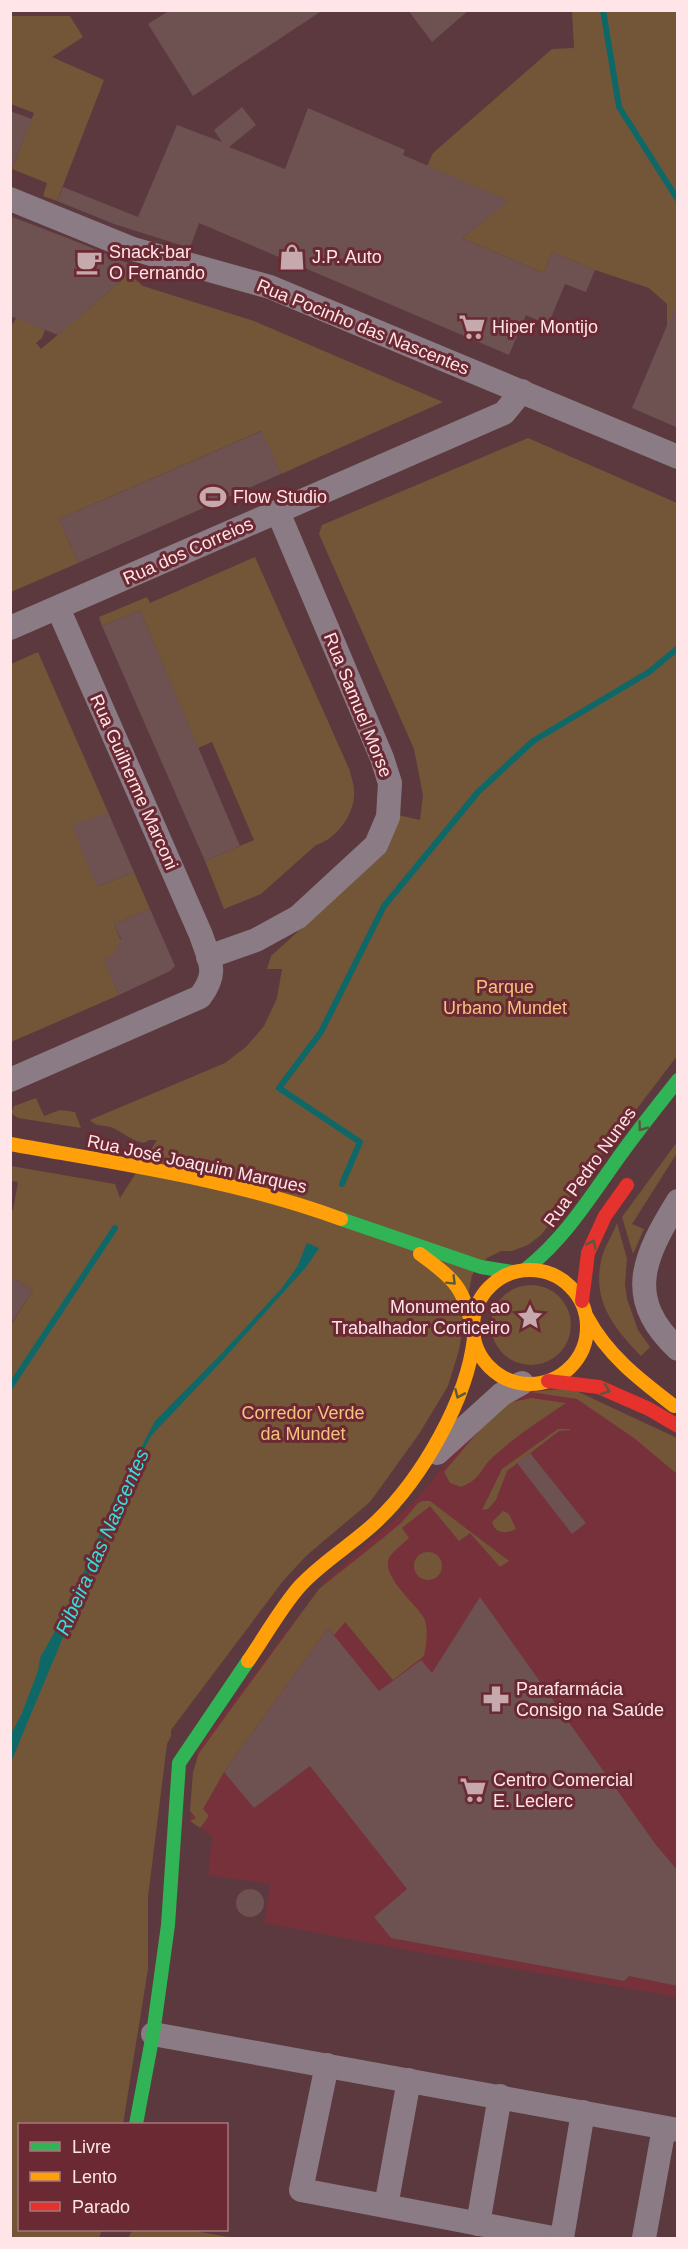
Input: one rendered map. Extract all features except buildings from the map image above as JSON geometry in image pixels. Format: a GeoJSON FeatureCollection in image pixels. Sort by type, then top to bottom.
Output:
{"type":"FeatureCollection","features":[{"type":"Feature","properties":{"kind":"main road","name":"Rua Pedro Nunes"},"geometry":{"type":"LineString","coordinates":[[519,1271],[545,1256],[561,1239],[678,1080]]}},
{"type":"Feature","properties":{"kind":"main road","name":"Rua José Joaquim Marques"},"geometry":{"type":"LineString","coordinates":[[10,1144],[196,1178],[332,1214],[407,1243],[481,1267],[519,1271]]}},
{"type":"Feature","properties":{"kind":"main road"},"geometry":{"type":"LineString","coordinates":[[582,1301],[588,1253],[605,1216],[635,1174]]}},
{"type":"Feature","properties":{"kind":"main road","name":"Rua José Joaquim Marques"},"geometry":{"type":"LineString","coordinates":[[407,1243],[460,1289],[466,1302],[473,1336]]}},
{"type":"Feature","properties":{"kind":"main road"},"geometry":{"type":"LineString","coordinates":[[136,2123],[153,2034],[168,1925],[179,1763],[298,1587],[319,1567],[377,1522],[402,1494],[418,1471],[451,1412],[470,1367],[476,1310],[486,1290],[498,1279],[519,1271],[543,1270],[559,1277],[572,1287],[582,1301],[596,1337],[616,1360],[678,1409]]}},
{"type":"Feature","properties":{"kind":"main road"},"geometry":{"type":"LineString","coordinates":[[473,1336],[480,1354],[491,1368],[505,1378],[535,1384],[549,1381],[563,1374],[575,1363],[584,1349],[588,1334],[587,1317]]}},
{"type":"Feature","properties":{"kind":"main road"},"geometry":{"type":"LineString","coordinates":[[549,1381],[599,1387],[650,1409],[678,1426]]}},
{"type":"Feature","properties":{"kind":"street","name":"Rua Pocinho das Nascentes"},"geometry":{"type":"LineString","coordinates":[[10,199],[133,249],[270,287],[678,457]]}},
{"type":"Feature","properties":{"kind":"street","name":"Rua dos Correios"},"geometry":{"type":"LineString","coordinates":[[10,628],[504,413],[522,391]]}},
{"type":"Feature","properties":{"kind":"street","name":"Rua Samuel Morse"},"geometry":{"type":"LineString","coordinates":[[208,957],[256,940],[298,917],[376,845],[388,817],[390,783],[382,758],[278,512]]}},
{"type":"Feature","properties":{"kind":"street","name":"Rua Guilherme Marconi"},"geometry":{"type":"LineString","coordinates":[[10,1080],[200,997],[210,983],[212,966],[201,935],[58,608]]}},
{"type":"Feature","properties":{"kind":"street"},"geometry":{"type":"LineString","coordinates":[[10,1134],[54,1152]]}},
{"type":"Feature","properties":{"kind":"street"},"geometry":{"type":"LineString","coordinates":[[678,1201],[652,1246],[643,1278],[645,1298],[651,1317],[664,1336],[678,1349]]}},
{"type":"Feature","properties":{"kind":"street"},"geometry":{"type":"LineString","coordinates":[[418,1471],[502,1394],[522,1383]]}},
{"type":"Feature","properties":{"kind":"street"},"geometry":{"type":"LineString","coordinates":[[153,2034],[671,2129],[644,2238]]}},
{"type":"Feature","properties":{"kind":"street"},"geometry":{"type":"LineString","coordinates":[[327,2065],[301,2190],[553,2238]]}},
{"type":"Feature","properties":{"kind":"street"},"geometry":{"type":"LineString","coordinates":[[386,2206],[409,2080]]}},
{"type":"Feature","properties":{"kind":"street"},"geometry":{"type":"LineString","coordinates":[[478,2224],[500,2096]]}},
{"type":"Feature","properties":{"kind":"street"},"geometry":{"type":"LineString","coordinates":[[562,2238],[583,2112]]}},
{"type":"Feature","properties":{"kind":"shaded area"},"geometry":{"type":"Polygon","coordinates":[[[550,1389],[677,1438],[677,1997],[264,1923],[270,1884],[208,1875],[212,1836],[190,1821],[197,1749],[326,1580],[416,1500],[487,1412],[525,1392],[550,1389]]]}},
{"type":"Feature","properties":{"kind":"green space"},"geometry":{"type":"Polygon","coordinates":[[[572,11],[677,11],[677,331],[667,327],[667,304],[649,288],[595,270],[552,252],[544,273],[462,238],[508,201],[427,166],[433,153],[552,49],[574,48],[572,11]]]}},
{"type":"Feature","properties":{"kind":"green space"},"geometry":{"type":"Polygon","coordinates":[[[10,16],[70,16],[83,37],[52,57],[104,80],[57,201],[43,196],[47,183],[12,169],[34,113],[11,104],[10,16]]]}},
{"type":"Feature","properties":{"kind":"green space"},"geometry":{"type":"Polygon","coordinates":[[[129,274],[143,286],[254,321],[443,402],[281,474],[261,431],[59,519],[78,563],[11,592],[10,328],[17,317],[45,330],[42,338],[36,343],[41,349],[129,274]]]}},
{"type":"Feature","properties":{"kind":"green space"},"geometry":{"type":"Polygon","coordinates":[[[528,438],[677,503],[677,1056],[541,1235],[528,1245],[512,1251],[501,1251],[487,1258],[472,1275],[459,1350],[448,1386],[419,1434],[370,1502],[307,1555],[283,1581],[171,1730],[167,1744],[148,1897],[148,1969],[123,2123],[18,2123],[18,2231],[102,2231],[99,2238],[11,2238],[10,1326],[33,1290],[15,1279],[11,1285],[11,1210],[13,1210],[18,1182],[11,1181],[11,1166],[115,1184],[120,1198],[157,1140],[140,1142],[113,1128],[95,1124],[90,1120],[225,1063],[246,1047],[264,1026],[277,998],[282,969],[267,969],[271,956],[379,858],[398,815],[420,820],[423,795],[414,749],[319,534],[322,525],[528,438]]]}},
{"type":"Feature","properties":{"kind":"green space"},"geometry":{"type":"Polygon","coordinates":[[[255,557],[350,771],[354,798],[349,815],[332,837],[316,845],[261,894],[224,909],[205,861],[254,840],[212,742],[198,748],[140,610],[102,626],[99,617],[147,597],[150,603],[255,557]]]}},
{"type":"Feature","properties":{"kind":"green space"},"geometry":{"type":"Polygon","coordinates":[[[38,652],[108,812],[97,887],[134,872],[150,909],[114,924],[122,943],[117,948],[118,953],[104,960],[119,995],[11,1042],[11,664],[38,652]]]}},
{"type":"Feature","properties":{"kind":"green space"},"geometry":{"type":"Polygon","coordinates":[[[36,1098],[44,1116],[60,1110],[75,1112],[81,1128],[18,1118],[11,1113],[14,1106],[36,1098]]]}},
{"type":"Feature","properties":{"kind":"green space"},"geometry":{"type":"Polygon","coordinates":[[[677,1142],[677,1153],[632,1224],[644,1229],[633,1254],[622,1217],[677,1142]]]}},
{"type":"Feature","properties":{"kind":"green space"},"geometry":{"type":"Polygon","coordinates":[[[617,1223],[627,1259],[625,1284],[627,1299],[638,1330],[650,1347],[641,1356],[613,1323],[602,1300],[599,1272],[602,1257],[617,1223]]]}},
{"type":"Feature","properties":{"kind":"green space"},"geometry":{"type":"Polygon","coordinates":[[[531,1285],[546,1288],[559,1297],[568,1310],[571,1325],[568,1340],[559,1353],[546,1362],[531,1365],[516,1362],[503,1353],[494,1340],[491,1325],[494,1310],[503,1297],[516,1288],[531,1285]]]}},
{"type":"Feature","properties":{"kind":"green space"},"geometry":{"type":"Polygon","coordinates":[[[570,1388],[677,1438],[677,1474],[634,1438],[577,1399],[530,1392],[570,1388]]]}},
{"type":"Feature","properties":{"kind":"green space"},"geometry":{"type":"Polygon","coordinates":[[[531,1398],[566,1403],[502,1449],[468,1484],[461,1487],[450,1483],[444,1472],[493,1414],[508,1403],[531,1398]]]}},
{"type":"Feature","properties":{"kind":"green space"},"geometry":{"type":"Polygon","coordinates":[[[558,1429],[570,1430],[559,1431],[507,1471],[496,1500],[488,1509],[482,1510],[502,1469],[558,1429]]]}},
{"type":"Feature","properties":{"kind":"green space"},"geometry":{"type":"Polygon","coordinates":[[[430,1501],[509,1561],[500,1567],[470,1533],[459,1541],[430,1506],[402,1528],[409,1538],[391,1555],[388,1565],[400,1590],[426,1622],[424,1656],[393,1680],[345,1622],[334,1635],[328,1628],[224,1772],[203,1809],[209,1816],[200,1828],[190,1821],[196,1818],[190,1811],[193,1772],[199,1753],[319,1589],[402,1522],[418,1503],[430,1501]]]}},
{"type":"Feature","properties":{"kind":"green space"},"geometry":{"type":"Polygon","coordinates":[[[503,1511],[509,1514],[516,1529],[502,1532],[496,1529],[492,1522],[503,1511]]]}},
{"type":"Feature","properties":{"kind":"green space"},"geometry":{"type":"Polygon","coordinates":[[[428,1552],[438,1556],[442,1566],[438,1576],[428,1580],[418,1576],[414,1566],[418,1556],[428,1552]]]}},
{"type":"Feature","properties":{"kind":"green space"},"geometry":{"type":"Polygon","coordinates":[[[132,2231],[195,2231],[234,2238],[128,2238],[132,2231]]]}},
{"type":"Feature","properties":{"kind":"water"},"geometry":{"type":"Polygon","coordinates":[[[307,1243],[319,1248],[307,1266],[151,1436],[104,1539],[11,1762],[11,1734],[22,1713],[38,1671],[40,1658],[72,1601],[112,1504],[155,1421],[281,1289],[297,1267],[307,1243]]]}},
{"type":"Feature","properties":{"kind":"waterway"},"geometry":{"type":"LineString","coordinates":[[603,10],[619,107],[678,200]]}},
{"type":"Feature","properties":{"kind":"waterway","name":"Ribeira das Nascentes"},"geometry":{"type":"LineString","coordinates":[[342,1184],[360,1142],[279,1088],[321,1032],[384,906],[478,792],[533,741],[649,672],[678,648]]}},
{"type":"Feature","properties":{"kind":"waterway"},"geometry":{"type":"LineString","coordinates":[[10,1387],[115,1228]]}},
{"type":"Feature","properties":{"kind":"traffic: fast"},"geometry":{"type":"LineString","coordinates":[[526,1269],[552,1246],[574,1220],[678,1080]]}},
{"type":"Feature","properties":{"kind":"traffic: fast"},"geometry":{"type":"LineString","coordinates":[[341,1219],[481,1267],[512,1272]]}},
{"type":"Feature","properties":{"kind":"traffic: fast"},"geometry":{"type":"LineString","coordinates":[[136,2123],[153,2034],[168,1925],[179,1763],[248,1661]]}},
{"type":"Feature","properties":{"kind":"traffic: slow"},"geometry":{"type":"LineString","coordinates":[[10,1144],[219,1183],[301,1205],[341,1219]]}},
{"type":"Feature","properties":{"kind":"traffic: slow"},"geometry":{"type":"LineString","coordinates":[[420,1254],[450,1278],[462,1294],[473,1331]]}},
{"type":"Feature","properties":{"kind":"traffic: slow"},"geometry":{"type":"LineString","coordinates":[[530,1270],[552,1274],[562,1279],[578,1295],[583,1305],[587,1327],[583,1349],[578,1359],[562,1375],[552,1380],[530,1384],[508,1380],[498,1375],[482,1359],[477,1349],[473,1327],[477,1305],[482,1295],[498,1279],[508,1274],[530,1270]]}},
{"type":"Feature","properties":{"kind":"traffic: slow"},"geometry":{"type":"LineString","coordinates":[[587,1317],[595,1331],[615,1355],[637,1377],[674,1406]]}},
{"type":"Feature","properties":{"kind":"traffic: slow"},"geometry":{"type":"LineString","coordinates":[[248,1661],[300,1586],[377,1521],[426,1461],[440,1437],[462,1387],[470,1362],[474,1338]]}},
{"type":"Feature","properties":{"kind":"traffic: jam"},"geometry":{"type":"LineString","coordinates":[[582,1301],[588,1253],[605,1216],[627,1185]]}},
{"type":"Feature","properties":{"kind":"traffic: jam"},"geometry":{"type":"LineString","coordinates":[[548,1381],[599,1387],[649,1409],[678,1426]]}},
{"type":"Feature","properties":{"kind":"place","name":"J.P. Auto"},"geometry":{"type":"Point","coordinates":[292,257]}},
{"type":"Feature","properties":{"kind":"place","name":"Snack-bar O Fernando"},"geometry":{"type":"Point","coordinates":[89,262]}},
{"type":"Feature","properties":{"kind":"place","name":"Hiper Montijo"},"geometry":{"type":"Point","coordinates":[472,327]}},
{"type":"Feature","properties":{"kind":"place","name":"Flow Studio"},"geometry":{"type":"Point","coordinates":[213,497]}},
{"type":"Feature","properties":{"kind":"place","name":"Monumento ao Trabalhador Corticeiro"},"geometry":{"type":"Point","coordinates":[530,1317]}},
{"type":"Feature","properties":{"kind":"place","name":"Parafarmácia Consigo na Saúde"},"geometry":{"type":"Point","coordinates":[496,1699]}},
{"type":"Feature","properties":{"kind":"place","name":"Centro Comercial E. Leclerc"},"geometry":{"type":"Point","coordinates":[473,1790]}},
{"type":"Feature","properties":{"kind":"park label","name":"Parque Urbano Mundet"},"geometry":{"type":"Point","coordinates":[505,997]}},
{"type":"Feature","properties":{"kind":"park label","name":"Corredor Verde da Mundet"},"geometry":{"type":"Point","coordinates":[303,1423]}}]}
